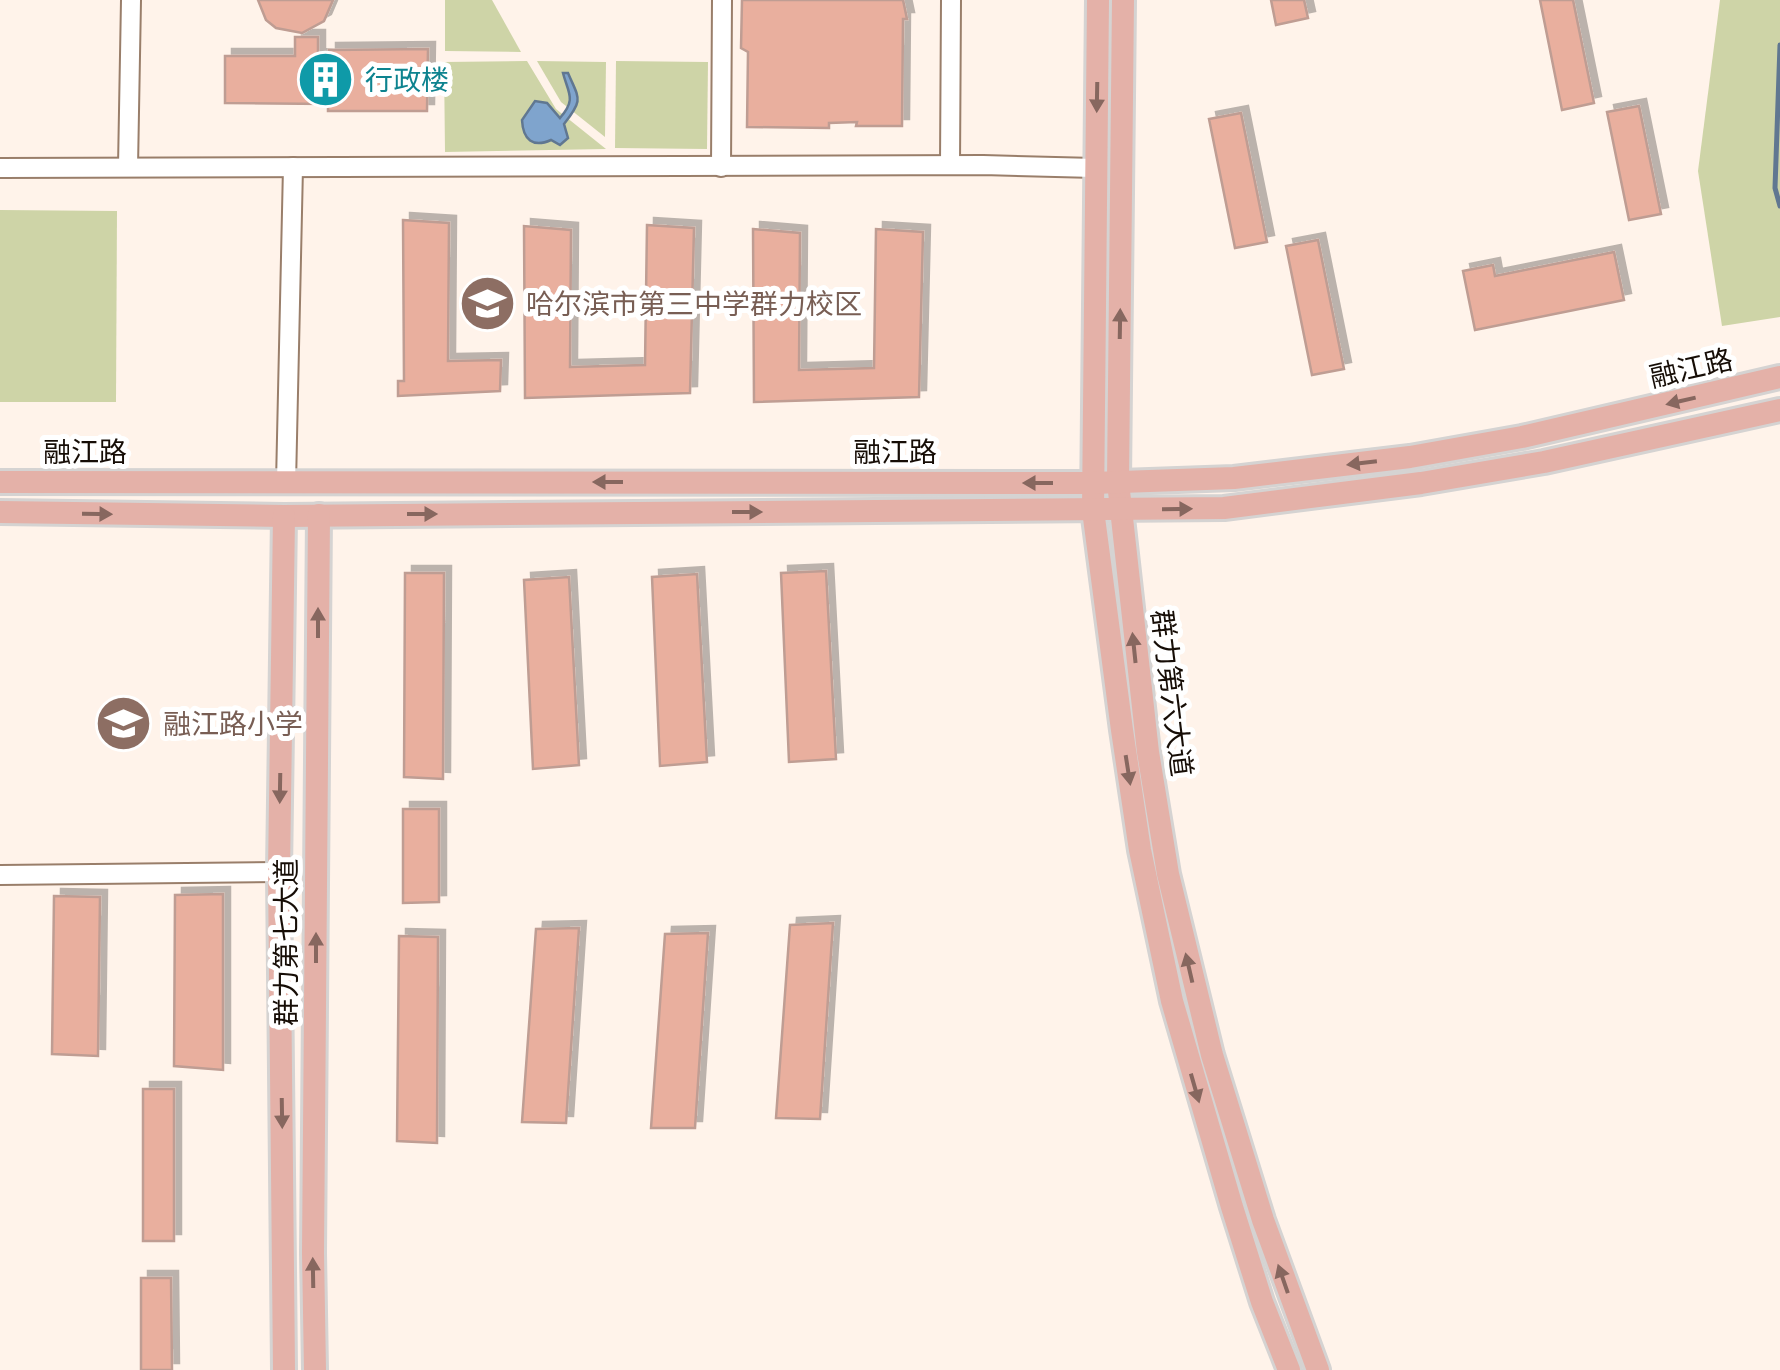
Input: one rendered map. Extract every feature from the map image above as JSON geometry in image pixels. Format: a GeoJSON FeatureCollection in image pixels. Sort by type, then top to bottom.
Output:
{"type":"FeatureCollection","features":[{"type":"Feature","properties":{"kind":"main road","name":"群力第六大道"},"geometry":{"type":"LineString","coordinates":[[1098,0],[1093,510],[1122,730],[1156,931],[1206,1125],[1262,1302],[1289,1370]]}},
{"type":"Feature","properties":{"kind":"main road","name":"群力第六大道"},"geometry":{"type":"LineString","coordinates":[[1123,0],[1118,482],[1148,752],[1168,874],[1195,993],[1263,1220],[1318,1370]]}},
{"type":"Feature","properties":{"kind":"main road","name":"融江路"},"geometry":{"type":"LineString","coordinates":[[0,482],[1093,483],[1234,478],[1410,457],[1522,437],[1778,378]]}},
{"type":"Feature","properties":{"kind":"main road"},"geometry":{"type":"LineString","coordinates":[[0,512],[284,516],[1224,508],[1421,484],[1544,462],[1780,410]]}},
{"type":"Feature","properties":{"kind":"main road","name":"群力第七大道"},"geometry":{"type":"LineString","coordinates":[[315,1370],[319,515]]}},
{"type":"Feature","properties":{"kind":"main road","name":"群力第七大道"},"geometry":{"type":"LineString","coordinates":[[284,516],[279,872],[284,1370]]}},
{"type":"Feature","properties":{"kind":"lane"},"geometry":{"type":"LineString","coordinates":[[128,167],[131,0]]}},
{"type":"Feature","properties":{"kind":"lane"},"geometry":{"type":"LineString","coordinates":[[721,167],[722,0]]}},
{"type":"Feature","properties":{"kind":"lane"},"geometry":{"type":"LineString","coordinates":[[950,165],[951,0]]}},
{"type":"Feature","properties":{"kind":"lane"},"geometry":{"type":"LineString","coordinates":[[286,483],[293,167]]}},
{"type":"Feature","properties":{"kind":"lane"},"geometry":{"type":"LineString","coordinates":[[0,168],[1095,168]]}},
{"type":"Feature","properties":{"kind":"lane"},"geometry":{"type":"LineString","coordinates":[[0,875],[279,872]]}},
{"type":"Feature","properties":{"kind":"green space"},"geometry":{"type":"Polygon","coordinates":[[[445,0],[492,0],[521,52],[445,51],[445,0]]]}},
{"type":"Feature","properties":{"kind":"green space"},"geometry":{"type":"Polygon","coordinates":[[[1720,0],[1780,0],[1780,317],[1722,326],[1698,171],[1720,0]]]}},
{"type":"Feature","properties":{"kind":"green space"},"geometry":{"type":"Polygon","coordinates":[[[527,61],[556,109],[606,149],[445,152],[444,62],[527,61]]]}},
{"type":"Feature","properties":{"kind":"green space"},"geometry":{"type":"Polygon","coordinates":[[[537,61],[606,62],[605,137],[561,102],[537,61]]]}},
{"type":"Feature","properties":{"kind":"green space"},"geometry":{"type":"Polygon","coordinates":[[[616,61],[708,62],[707,149],[615,148],[616,61]]]}},
{"type":"Feature","properties":{"kind":"green space"},"geometry":{"type":"Polygon","coordinates":[[[0,210],[117,211],[116,402],[0,402],[0,210]]]}},
{"type":"Feature","properties":{"kind":"water"},"geometry":{"type":"Polygon","coordinates":[[[563,73],[568,73],[578,99],[564,124],[568,138],[560,145],[551,140],[534,142],[524,133],[522,120],[535,101],[547,103],[560,118],[570,101],[563,73]]]}},
{"type":"Feature","properties":{"kind":"building"},"geometry":{"type":"Polygon","coordinates":[[[258,0],[333,0],[324,21],[302,33],[276,28],[266,20],[258,0]]]}},
{"type":"Feature","properties":{"kind":"building"},"geometry":{"type":"Polygon","coordinates":[[[742,0],[903,0],[907,19],[903,19],[902,126],[856,126],[857,122],[829,123],[829,128],[747,127],[748,52],[741,48],[742,0]]]}},
{"type":"Feature","properties":{"kind":"building"},"geometry":{"type":"Polygon","coordinates":[[[1271,0],[1304,0],[1308,18],[1276,25],[1271,0]]]}},
{"type":"Feature","properties":{"kind":"building"},"geometry":{"type":"Polygon","coordinates":[[[1540,0],[1573,0],[1594,103],[1562,110],[1540,0]]]}},
{"type":"Feature","properties":{"kind":"building","name":"行政楼"},"geometry":{"type":"Polygon","coordinates":[[[295,37],[318,37],[318,56],[329,57],[329,50],[428,49],[427,111],[328,111],[328,104],[225,103],[225,56],[295,56],[295,37]]]}},
{"type":"Feature","properties":{"kind":"building"},"geometry":{"type":"Polygon","coordinates":[[[1639,106],[1661,214],[1629,220],[1607,112],[1639,106]]]}},
{"type":"Feature","properties":{"kind":"building"},"geometry":{"type":"Polygon","coordinates":[[[1241,113],[1267,242],[1235,248],[1209,119],[1241,113]]]}},
{"type":"Feature","properties":{"kind":"building"},"geometry":{"type":"Polygon","coordinates":[[[403,220],[449,223],[448,361],[501,360],[500,391],[398,396],[398,381],[404,381],[403,220]]]}},
{"type":"Feature","properties":{"kind":"building"},"geometry":{"type":"Polygon","coordinates":[[[647,225],[694,228],[690,393],[525,398],[524,226],[571,230],[570,367],[645,365],[647,225]]]}},
{"type":"Feature","properties":{"kind":"building"},"geometry":{"type":"Polygon","coordinates":[[[753,229],[800,233],[799,370],[874,368],[876,229],[923,232],[919,397],[754,402],[753,229]]]}},
{"type":"Feature","properties":{"kind":"building"},"geometry":{"type":"Polygon","coordinates":[[[1318,240],[1344,369],[1312,375],[1286,246],[1318,240]]]}},
{"type":"Feature","properties":{"kind":"building"},"geometry":{"type":"Polygon","coordinates":[[[1614,252],[1624,300],[1475,330],[1463,271],[1493,265],[1495,276],[1614,252]]]}},
{"type":"Feature","properties":{"kind":"building"},"geometry":{"type":"Polygon","coordinates":[[[826,571],[836,759],[789,762],[781,573],[826,571]]]}},
{"type":"Feature","properties":{"kind":"building"},"geometry":{"type":"Polygon","coordinates":[[[405,573],[444,573],[443,779],[404,777],[405,573]]]}},
{"type":"Feature","properties":{"kind":"building"},"geometry":{"type":"Polygon","coordinates":[[[697,574],[707,762],[660,766],[652,577],[697,574]]]}},
{"type":"Feature","properties":{"kind":"building"},"geometry":{"type":"Polygon","coordinates":[[[569,577],[579,765],[533,769],[524,580],[569,577]]]}},
{"type":"Feature","properties":{"kind":"building"},"geometry":{"type":"Polygon","coordinates":[[[403,809],[439,809],[439,902],[403,903],[403,809]]]}},
{"type":"Feature","properties":{"kind":"building"},"geometry":{"type":"Polygon","coordinates":[[[223,894],[223,1070],[174,1066],[175,895],[223,894]]]}},
{"type":"Feature","properties":{"kind":"building"},"geometry":{"type":"Polygon","coordinates":[[[54,896],[100,897],[98,1056],[52,1054],[54,896]]]}},
{"type":"Feature","properties":{"kind":"building"},"geometry":{"type":"Polygon","coordinates":[[[833,923],[820,1119],[776,1118],[790,925],[833,923]]]}},
{"type":"Feature","properties":{"kind":"building"},"geometry":{"type":"Polygon","coordinates":[[[579,928],[566,1123],[522,1122],[536,929],[579,928]]]}},
{"type":"Feature","properties":{"kind":"building"},"geometry":{"type":"Polygon","coordinates":[[[708,933],[695,1128],[651,1128],[665,934],[708,933]]]}},
{"type":"Feature","properties":{"kind":"building"},"geometry":{"type":"Polygon","coordinates":[[[399,936],[438,937],[437,1143],[397,1141],[399,936]]]}},
{"type":"Feature","properties":{"kind":"building"},"geometry":{"type":"Polygon","coordinates":[[[143,1089],[174,1089],[174,1241],[143,1241],[143,1089]]]}},
{"type":"Feature","properties":{"kind":"building"},"geometry":{"type":"Polygon","coordinates":[[[141,1278],[171,1278],[172,1370],[141,1370],[141,1278]]]}},
{"type":"Feature","properties":{"kind":"waterway"},"geometry":{"type":"LineString","coordinates":[[1780,45],[1775,188],[1780,206]]}},
{"type":"Feature","properties":{"kind":"place","name":"行政楼"},"geometry":{"type":"Point","coordinates":[326,80]}},
{"type":"Feature","properties":{"kind":"place","name":"哈尔滨市第三中学群力校区"},"geometry":{"type":"Point","coordinates":[487,304]}},
{"type":"Feature","properties":{"kind":"place","name":"融江路小学"},"geometry":{"type":"Point","coordinates":[124,724]}}]}
